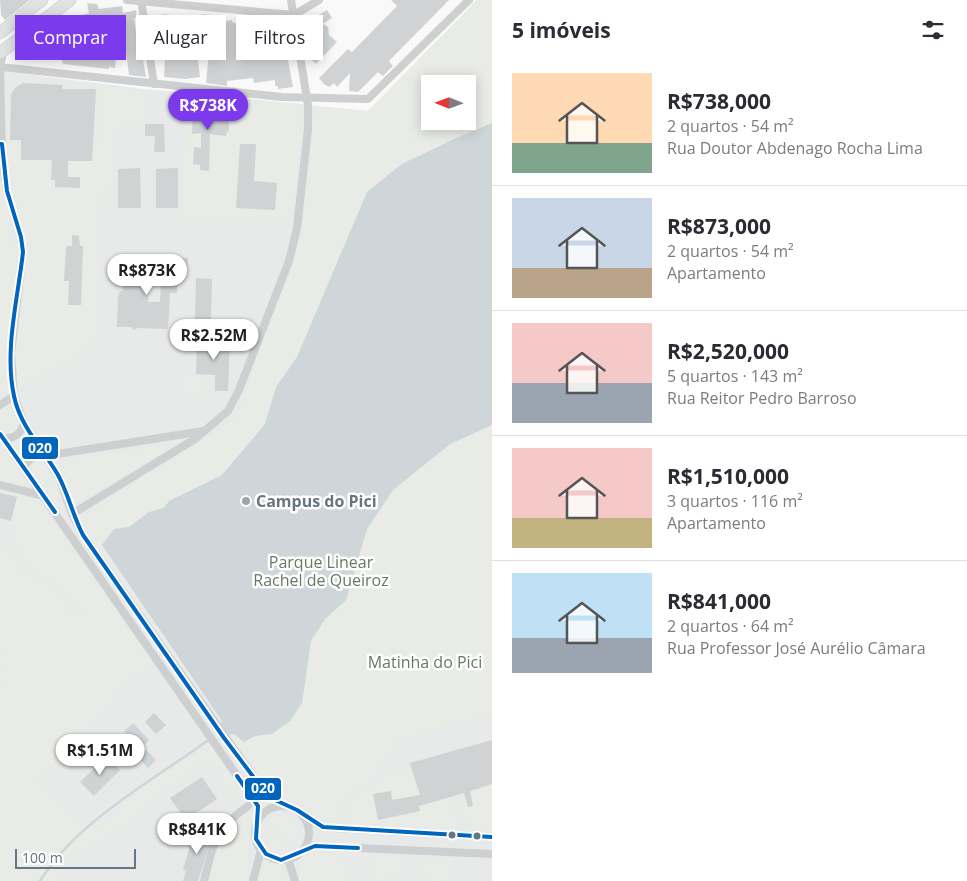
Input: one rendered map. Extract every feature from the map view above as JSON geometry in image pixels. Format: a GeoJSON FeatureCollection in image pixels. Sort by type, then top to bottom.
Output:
{"type":"FeatureCollection","features":[{"type":"Feature","properties":{"kind":"main road"},"geometry":{"type":"LineString","coordinates":[[0,33],[42,0]]}},
{"type":"Feature","properties":{"kind":"main road"},"geometry":{"type":"LineString","coordinates":[[1,59],[70,0]]}},
{"type":"Feature","properties":{"kind":"street"},"geometry":{"type":"LineString","coordinates":[[127,0],[294,15],[319,0]]}},
{"type":"Feature","properties":{"kind":"street"},"geometry":{"type":"LineString","coordinates":[[141,0],[154,84]]}},
{"type":"Feature","properties":{"kind":"street"},"geometry":{"type":"LineString","coordinates":[[291,0],[294,15]]}},
{"type":"Feature","properties":{"kind":"street"},"geometry":{"type":"LineString","coordinates":[[469,0],[368,99],[307,97],[154,84],[1,59],[1,144],[6,184],[21,237],[23,252],[11,353],[14,396],[24,423],[59,477],[72,514],[83,535],[224,738],[261,788],[273,799],[289,806],[322,826],[386,832],[492,837]]}},
{"type":"Feature","properties":{"kind":"street"},"geometry":{"type":"LineString","coordinates":[[72,514],[194,439],[228,411],[234,402],[289,261],[297,228],[308,129],[307,97],[301,60]]}},
{"type":"Feature","properties":{"kind":"street"},"geometry":{"type":"LineString","coordinates":[[0,405],[14,396]]}},
{"type":"Feature","properties":{"kind":"street"},"geometry":{"type":"LineString","coordinates":[[2,436],[17,436],[24,423]]}},
{"type":"Feature","properties":{"kind":"street"},"geometry":{"type":"LineString","coordinates":[[24,468],[31,457],[36,454],[45,455],[204,431]]}},
{"type":"Feature","properties":{"kind":"street"},"geometry":{"type":"LineString","coordinates":[[2,436],[258,806],[256,838],[261,850],[272,858],[288,859],[315,846],[492,854]]}},
{"type":"Feature","properties":{"kind":"street"},"geometry":{"type":"LineString","coordinates":[[0,485],[44,496]]}},
{"type":"Feature","properties":{"kind":"street"},"geometry":{"type":"LineString","coordinates":[[204,881],[219,831],[248,806]]}},
{"type":"Feature","properties":{"kind":"street"},"geometry":{"type":"LineString","coordinates":[[258,821],[263,814],[273,807],[289,806]]}},
{"type":"Feature","properties":{"kind":"street"},"geometry":{"type":"LineString","coordinates":[[302,851],[309,837],[307,822],[303,815]]}},
{"type":"Feature","properties":{"kind":"street"},"geometry":{"type":"LineString","coordinates":[[386,832],[386,848]]}},
{"type":"Feature","properties":{"kind":"street"},"geometry":{"type":"LineString","coordinates":[[253,881],[261,850]]}},
{"type":"Feature","properties":{"kind":"street"},"geometry":{"type":"LineString","coordinates":[[288,859],[295,881]]}},
{"type":"Feature","properties":{"kind":"shaded area","name":"Campus do Pici"},"geometry":{"type":"Polygon","coordinates":[[[477,0],[492,0],[492,881],[0,881],[0,71],[145,89],[368,111],[477,0]]]}},
{"type":"Feature","properties":{"kind":"shaded area"},"geometry":{"type":"Polygon","coordinates":[[[323,24],[328,27],[329,35],[337,42],[323,57],[323,24]]]}},
{"type":"Feature","properties":{"kind":"shaded area"},"geometry":{"type":"Polygon","coordinates":[[[311,60],[320,60],[316,64],[311,60]]]}},
{"type":"Feature","properties":{"kind":"shaded area"},"geometry":{"type":"Polygon","coordinates":[[[492,123],[492,425],[450,444],[393,490],[367,529],[346,600],[325,619],[311,641],[302,703],[290,721],[272,734],[255,736],[244,742],[234,734],[228,735],[220,725],[222,721],[102,545],[114,529],[129,527],[149,512],[164,508],[169,501],[222,475],[265,424],[276,387],[297,357],[367,192],[402,164],[492,123]]]}},
{"type":"Feature","properties":{"kind":"shaded area"},"geometry":{"type":"Polygon","coordinates":[[[133,723],[149,740],[141,749],[124,731],[133,723]]]}},
{"type":"Feature","properties":{"kind":"shaded area"},"geometry":{"type":"Polygon","coordinates":[[[122,733],[138,751],[130,759],[113,742],[122,733]]]}},
{"type":"Feature","properties":{"kind":"shaded area"},"geometry":{"type":"Polygon","coordinates":[[[146,750],[156,760],[148,768],[138,757],[146,750]]]}},
{"type":"Feature","properties":{"kind":"green space","name":"Parque Linear Rachel de Queiroz"},"geometry":{"type":"Polygon","coordinates":[[[477,0],[492,0],[492,714],[394,741],[388,758],[369,780],[347,794],[334,822],[319,816],[299,803],[276,792],[264,783],[81,525],[81,519],[238,416],[256,358],[290,274],[303,227],[314,106],[369,111],[477,0]]]}},
{"type":"Feature","properties":{"kind":"green space"},"geometry":{"type":"Polygon","coordinates":[[[99,86],[143,91],[145,125],[119,124],[118,128],[112,128],[111,215],[184,215],[186,93],[303,104],[294,208],[287,218],[277,221],[110,217],[108,215],[107,186],[101,192],[96,327],[94,337],[79,355],[17,387],[16,354],[26,273],[26,257],[23,228],[10,172],[7,143],[97,144],[99,86]]]}},
{"type":"Feature","properties":{"kind":"green space"},"geometry":{"type":"Polygon","coordinates":[[[0,183],[13,229],[16,256],[15,284],[6,344],[8,394],[0,399],[0,183]]]}},
{"type":"Feature","properties":{"kind":"green space"},"geometry":{"type":"Polygon","coordinates":[[[185,374],[206,375],[206,393],[185,393],[185,374]]]}},
{"type":"Feature","properties":{"kind":"green space"},"geometry":{"type":"Polygon","coordinates":[[[10,403],[19,423],[16,431],[9,433],[0,427],[0,408],[10,403]]]}},
{"type":"Feature","properties":{"kind":"green space"},"geometry":{"type":"Polygon","coordinates":[[[25,434],[36,450],[29,454],[25,461],[12,442],[25,434]]]}},
{"type":"Feature","properties":{"kind":"green space"},"geometry":{"type":"Polygon","coordinates":[[[177,444],[74,505],[71,503],[66,483],[54,461],[177,444]]]}},
{"type":"Feature","properties":{"kind":"green space"},"geometry":{"type":"Polygon","coordinates":[[[0,445],[30,488],[0,481],[0,445]]]}},
{"type":"Feature","properties":{"kind":"green space"},"geometry":{"type":"Polygon","coordinates":[[[40,459],[50,471],[60,497],[54,503],[31,469],[33,462],[40,459]]]}},
{"type":"Feature","properties":{"kind":"green space"},"geometry":{"type":"Polygon","coordinates":[[[20,495],[38,501],[45,509],[153,665],[137,678],[132,674],[111,702],[82,731],[83,734],[37,780],[79,826],[81,829],[79,831],[99,827],[111,820],[138,788],[168,768],[171,771],[211,745],[242,790],[250,806],[247,881],[199,881],[213,832],[239,804],[208,759],[153,797],[152,801],[119,829],[70,858],[57,881],[0,881],[1,530],[8,549],[21,571],[49,586],[74,616],[84,615],[58,583],[34,570],[21,560],[7,520],[11,521],[17,497],[20,495]]]}},
{"type":"Feature","properties":{"kind":"green space"},"geometry":{"type":"Polygon","coordinates":[[[394,767],[396,773],[411,769],[422,805],[450,797],[458,829],[356,824],[350,816],[348,809],[350,803],[355,797],[384,778],[394,767]]]}},
{"type":"Feature","properties":{"kind":"green space"},"geometry":{"type":"Polygon","coordinates":[[[492,785],[492,831],[475,830],[471,820],[465,820],[458,795],[465,793],[467,797],[472,795],[471,791],[492,785]]]}},
{"type":"Feature","properties":{"kind":"green space"},"geometry":{"type":"Polygon","coordinates":[[[283,814],[292,818],[298,825],[299,834],[296,843],[266,825],[273,817],[283,814]]]}},
{"type":"Feature","properties":{"kind":"green space"},"geometry":{"type":"Polygon","coordinates":[[[265,830],[292,847],[282,850],[273,847],[265,836],[265,830]]]}},
{"type":"Feature","properties":{"kind":"green space"},"geometry":{"type":"Polygon","coordinates":[[[310,853],[341,853],[349,881],[299,881],[299,863],[310,853]]]}},
{"type":"Feature","properties":{"kind":"green space"},"geometry":{"type":"Polygon","coordinates":[[[361,854],[404,856],[407,859],[406,869],[396,872],[397,877],[376,881],[371,860],[364,862],[361,854]]]}},
{"type":"Feature","properties":{"kind":"green space"},"geometry":{"type":"Polygon","coordinates":[[[422,857],[451,858],[456,875],[444,881],[427,881],[423,864],[418,865],[418,859],[422,857]]]}},
{"type":"Feature","properties":{"kind":"green space"},"geometry":{"type":"Polygon","coordinates":[[[270,863],[277,864],[283,868],[289,881],[257,881],[262,867],[270,863]]]}},
{"type":"Feature","properties":{"kind":"building"},"geometry":{"type":"Polygon","coordinates":[[[0,0],[30,0],[5,20],[1,15],[0,0]]]}},
{"type":"Feature","properties":{"kind":"building"},"geometry":{"type":"Polygon","coordinates":[[[391,0],[449,0],[389,61],[393,66],[383,76],[378,72],[358,92],[349,91],[350,73],[337,87],[334,83],[329,87],[324,84],[319,78],[348,49],[352,52],[397,6],[391,0]]]}},
{"type":"Feature","properties":{"kind":"building"},"geometry":{"type":"Polygon","coordinates":[[[87,3],[97,4],[99,9],[122,6],[123,13],[136,10],[136,18],[134,18],[136,60],[143,60],[146,77],[129,75],[126,51],[126,15],[82,15],[89,13],[87,3]]]}},
{"type":"Feature","properties":{"kind":"building"},"geometry":{"type":"Polygon","coordinates":[[[327,10],[332,18],[323,23],[323,15],[319,15],[327,10]]]}},
{"type":"Feature","properties":{"kind":"building"},"geometry":{"type":"Polygon","coordinates":[[[232,20],[233,23],[236,23],[236,60],[288,60],[293,87],[278,89],[278,86],[275,86],[275,80],[254,83],[253,78],[227,81],[227,86],[206,83],[208,60],[226,60],[226,21],[232,20]]]}},
{"type":"Feature","properties":{"kind":"building"},"geometry":{"type":"Polygon","coordinates":[[[62,60],[116,60],[115,68],[109,67],[109,69],[63,64],[62,60]]]}},
{"type":"Feature","properties":{"kind":"building"},"geometry":{"type":"Polygon","coordinates":[[[165,60],[198,60],[200,77],[185,79],[164,77],[165,60]]]}},
{"type":"Feature","properties":{"kind":"building"},"geometry":{"type":"Polygon","coordinates":[[[23,83],[62,85],[62,89],[96,89],[92,161],[68,161],[68,177],[80,177],[80,188],[55,187],[55,180],[51,180],[52,160],[21,160],[21,140],[10,140],[11,94],[16,87],[23,83]]]}},
{"type":"Feature","properties":{"kind":"building"},"geometry":{"type":"Polygon","coordinates":[[[193,105],[229,109],[229,132],[227,131],[226,136],[210,134],[209,171],[200,170],[200,165],[193,164],[194,147],[201,148],[201,133],[192,134],[193,105]]]}},
{"type":"Feature","properties":{"kind":"building"},"geometry":{"type":"Polygon","coordinates":[[[145,124],[164,124],[165,152],[154,152],[155,136],[145,136],[145,124]]]}},
{"type":"Feature","properties":{"kind":"building"},"geometry":{"type":"Polygon","coordinates":[[[240,144],[256,144],[254,181],[277,183],[275,210],[236,208],[240,144]]]}},
{"type":"Feature","properties":{"kind":"building"},"geometry":{"type":"Polygon","coordinates":[[[140,168],[141,208],[118,208],[118,169],[140,168]]]}},
{"type":"Feature","properties":{"kind":"building"},"geometry":{"type":"Polygon","coordinates":[[[178,168],[178,208],[156,208],[156,169],[178,168]]]}},
{"type":"Feature","properties":{"kind":"building"},"geometry":{"type":"Polygon","coordinates":[[[72,235],[79,236],[80,246],[83,246],[81,305],[68,305],[69,281],[64,281],[66,249],[67,246],[72,246],[72,235]]]}},
{"type":"Feature","properties":{"kind":"building"},"geometry":{"type":"Polygon","coordinates":[[[175,258],[188,258],[187,272],[178,272],[177,293],[170,293],[168,329],[137,328],[134,330],[131,327],[117,327],[118,297],[120,291],[123,291],[124,267],[128,267],[128,262],[135,259],[139,262],[149,262],[148,302],[160,302],[162,267],[174,268],[175,258]]]}},
{"type":"Feature","properties":{"kind":"building"},"geometry":{"type":"Polygon","coordinates":[[[196,278],[212,279],[211,321],[195,320],[196,278]]]}},
{"type":"Feature","properties":{"kind":"building"},"geometry":{"type":"Polygon","coordinates":[[[197,338],[230,339],[228,391],[215,391],[215,375],[196,374],[197,338]]]}},
{"type":"Feature","properties":{"kind":"building"},"geometry":{"type":"Polygon","coordinates":[[[0,493],[17,497],[11,521],[0,518],[0,493]]]}},
{"type":"Feature","properties":{"kind":"building"},"geometry":{"type":"Polygon","coordinates":[[[154,713],[166,725],[156,734],[145,722],[154,713]]]}},
{"type":"Feature","properties":{"kind":"building"},"geometry":{"type":"Polygon","coordinates":[[[492,740],[492,784],[470,791],[473,806],[468,807],[464,793],[419,806],[420,811],[378,820],[373,794],[391,791],[392,800],[420,795],[410,763],[492,740]]]}},
{"type":"Feature","properties":{"kind":"building"},"geometry":{"type":"Polygon","coordinates":[[[106,757],[120,770],[94,796],[80,782],[106,757]]]}},
{"type":"Feature","properties":{"kind":"building"},"geometry":{"type":"Polygon","coordinates":[[[202,777],[217,799],[186,820],[170,798],[202,777]]]}},
{"type":"Feature","properties":{"kind":"building"},"geometry":{"type":"Polygon","coordinates":[[[195,828],[213,833],[198,881],[183,881],[186,871],[183,870],[195,828]]]}},
{"type":"Feature","properties":{"kind":"waterway"},"geometry":{"type":"LineString","coordinates":[[40,881],[55,860],[94,821],[139,787],[207,741]]}},
{"type":"Feature","properties":{"kind":"transit line","name":"020"},"geometry":{"type":"LineString","coordinates":[[0,144],[2,144],[7,191],[21,237],[23,252],[10,361],[11,378],[17,407],[27,427],[58,475],[83,535],[224,738],[261,787],[273,799],[297,810],[323,827],[492,837]]}},
{"type":"Feature","properties":{"kind":"transit line","name":"020"},"geometry":{"type":"LineString","coordinates":[[0,434],[55,512]]}},
{"type":"Feature","properties":{"kind":"transit line","name":"020"},"geometry":{"type":"LineString","coordinates":[[237,776],[258,806],[256,839],[266,854],[281,860],[315,846],[358,848]]}},
{"type":"Feature","properties":{"kind":"place","name":"Campus do Pici"},"geometry":{"type":"Point","coordinates":[246,501]}},
{"type":"Feature","properties":{"kind":"park label","name":"Matinha do Pici"},"geometry":{"type":"Point","coordinates":[425,662]}}]}
